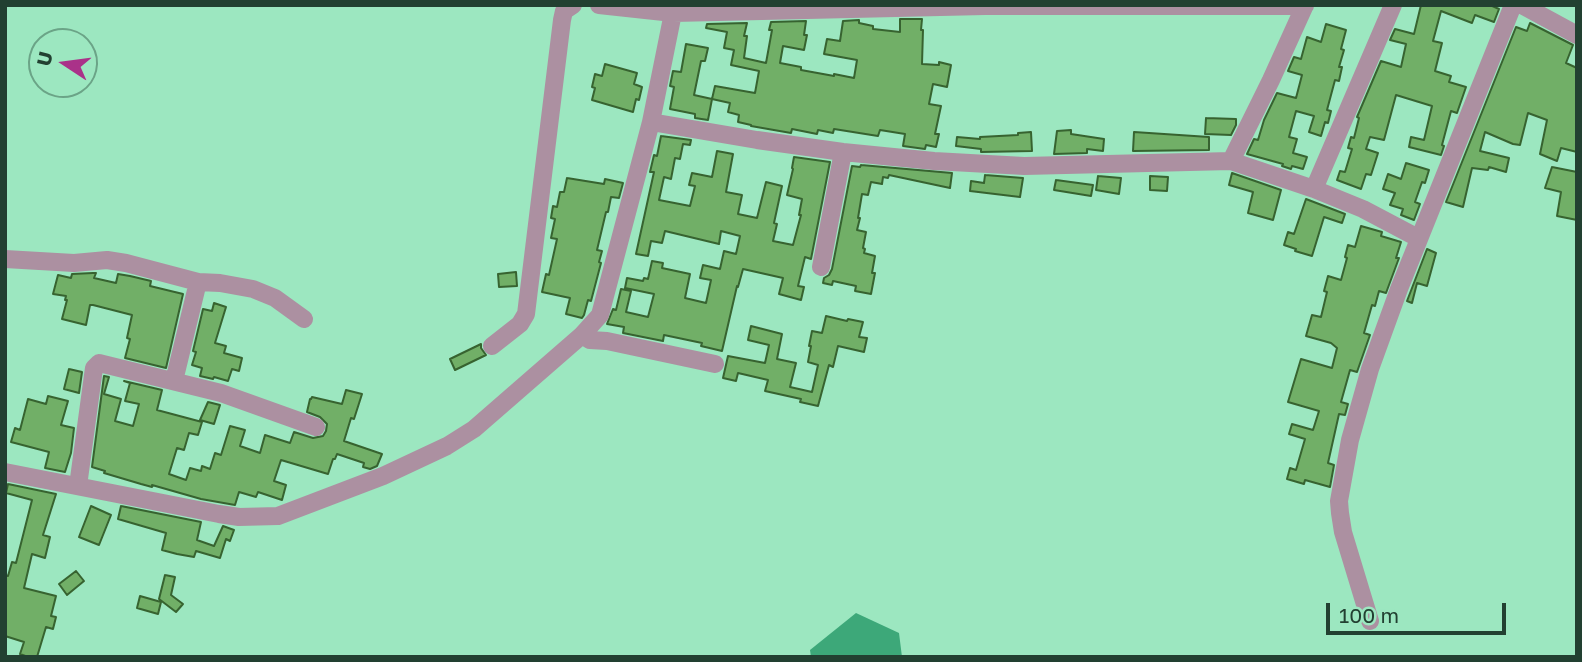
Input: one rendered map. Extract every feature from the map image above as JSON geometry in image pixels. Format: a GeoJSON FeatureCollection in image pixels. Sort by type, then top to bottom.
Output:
{"type":"FeatureCollection","features":[{"type":"Feature","properties":{"kind":"street"},"geometry":{"type":"LineString","coordinates":[[492,346],[520,324],[526,314],[562,20],[564,11],[573,5]]}},
{"type":"Feature","properties":{"kind":"street"},"geometry":{"type":"LineString","coordinates":[[599,5],[673,9],[1305,6],[1231,161]]}},
{"type":"Feature","properties":{"kind":"street"},"geometry":{"type":"LineString","coordinates":[[1314,189],[1392,5]]}},
{"type":"Feature","properties":{"kind":"street"},"geometry":{"type":"LineString","coordinates":[[1370,621],[1343,533],[1339,501],[1350,440],[1370,369],[1418,238],[1513,5]]}},
{"type":"Feature","properties":{"kind":"street"},"geometry":{"type":"LineString","coordinates":[[1522,5],[1577,35]]}},
{"type":"Feature","properties":{"kind":"street"},"geometry":{"type":"LineString","coordinates":[[5,472],[219,514],[278,516],[383,476],[447,446],[474,429],[582,335],[600,315],[651,122],[673,9]]}},
{"type":"Feature","properties":{"kind":"street"},"geometry":{"type":"LineString","coordinates":[[651,122],[844,152],[934,161],[1024,166],[1231,161],[1363,209],[1418,238]]}},
{"type":"Feature","properties":{"kind":"street"},"geometry":{"type":"LineString","coordinates":[[821,267],[844,152]]}},
{"type":"Feature","properties":{"kind":"street"},"geometry":{"type":"LineString","coordinates":[[5,259],[74,263],[107,260],[198,282],[253,289],[275,298],[304,319]]}},
{"type":"Feature","properties":{"kind":"street"},"geometry":{"type":"LineString","coordinates":[[174,381],[198,282]]}},
{"type":"Feature","properties":{"kind":"street"},"geometry":{"type":"LineString","coordinates":[[582,335],[590,340],[607,341],[716,364]]}},
{"type":"Feature","properties":{"kind":"street"},"geometry":{"type":"LineString","coordinates":[[79,486],[94,369],[96,365],[104,363],[221,393],[316,427]]}},
{"type":"Feature","properties":{"kind":"shaded area"},"geometry":{"type":"Polygon","coordinates":[[[856,613],[899,633],[902,657],[811,657],[810,650],[856,613]]]}},
{"type":"Feature","properties":{"kind":"building"},"geometry":{"type":"Polygon","coordinates":[[[1421,5],[1490,5],[1499,9],[1494,22],[1475,15],[1472,23],[1441,11],[1433,41],[1442,43],[1435,71],[1451,76],[1449,82],[1466,87],[1457,113],[1451,111],[1441,155],[1409,147],[1411,137],[1424,140],[1432,106],[1396,95],[1384,140],[1370,137],[1366,149],[1378,153],[1371,175],[1366,174],[1361,189],[1337,180],[1340,171],[1345,172],[1352,149],[1348,148],[1351,137],[1354,138],[1359,118],[1357,117],[1381,61],[1401,67],[1406,44],[1390,40],[1395,29],[1414,34],[1421,5]]]}},
{"type":"Feature","properties":{"kind":"building"},"geometry":{"type":"Polygon","coordinates":[[[900,19],[922,19],[922,64],[939,65],[939,62],[951,65],[947,87],[933,84],[929,104],[941,106],[935,134],[939,134],[936,147],[926,145],[925,149],[903,146],[905,134],[880,130],[878,136],[834,129],[833,133],[818,130],[817,134],[792,129],[791,133],[751,126],[738,122],[739,115],[728,112],[730,103],[712,99],[715,86],[755,93],[759,71],[731,65],[734,50],[724,48],[727,32],[706,28],[707,24],[747,23],[744,58],[766,63],[771,22],[806,21],[804,50],[783,46],[780,63],[801,67],[801,70],[854,78],[857,60],[824,54],[827,39],[840,41],[843,21],[859,20],[859,23],[873,26],[873,29],[900,32],[900,19]]]}},
{"type":"Feature","properties":{"kind":"building"},"geometry":{"type":"Polygon","coordinates":[[[1530,23],[1573,45],[1566,63],[1577,68],[1577,152],[1561,148],[1557,161],[1540,154],[1547,120],[1528,113],[1520,145],[1485,132],[1480,151],[1509,158],[1506,172],[1489,167],[1488,170],[1472,168],[1463,207],[1446,202],[1516,27],[1527,31],[1530,23]]]}},
{"type":"Feature","properties":{"kind":"building"},"geometry":{"type":"Polygon","coordinates":[[[1326,24],[1346,30],[1339,67],[1342,67],[1339,81],[1335,80],[1327,110],[1331,111],[1328,123],[1325,122],[1321,136],[1309,132],[1314,116],[1296,111],[1289,137],[1297,139],[1293,153],[1307,157],[1303,169],[1292,166],[1291,169],[1282,166],[1283,164],[1247,154],[1254,139],[1258,140],[1277,93],[1296,98],[1302,75],[1288,71],[1294,57],[1301,59],[1307,37],[1321,42],[1326,24]]]}},
{"type":"Feature","properties":{"kind":"building"},"geometry":{"type":"Polygon","coordinates":[[[686,44],[708,48],[705,61],[701,61],[694,95],[712,99],[708,120],[695,118],[695,114],[670,109],[674,87],[670,86],[673,71],[681,72],[686,44]]]}},
{"type":"Feature","properties":{"kind":"building"},"geometry":{"type":"Polygon","coordinates":[[[605,64],[637,73],[634,84],[642,87],[633,112],[592,100],[595,74],[602,76],[605,64]]]}},
{"type":"Feature","properties":{"kind":"building"},"geometry":{"type":"Polygon","coordinates":[[[1206,118],[1236,119],[1236,125],[1231,135],[1205,134],[1206,118]]]}},
{"type":"Feature","properties":{"kind":"building"},"geometry":{"type":"Polygon","coordinates":[[[1071,130],[1071,134],[1104,139],[1103,151],[1087,149],[1087,153],[1054,154],[1057,131],[1071,130]]]}},
{"type":"Feature","properties":{"kind":"building"},"geometry":{"type":"Polygon","coordinates":[[[1031,132],[1032,151],[981,152],[981,149],[956,146],[957,137],[980,139],[1031,132]]]}},
{"type":"Feature","properties":{"kind":"building"},"geometry":{"type":"Polygon","coordinates":[[[1134,132],[1209,137],[1209,150],[1133,151],[1134,132]]]}},
{"type":"Feature","properties":{"kind":"building"},"geometry":{"type":"Polygon","coordinates":[[[661,136],[691,140],[690,145],[683,144],[680,159],[675,158],[671,179],[664,177],[659,200],[690,206],[695,186],[689,185],[692,173],[712,177],[717,151],[733,154],[726,192],[742,195],[738,214],[757,218],[766,182],[782,186],[773,241],[793,245],[802,199],[787,195],[794,157],[830,162],[811,259],[805,257],[798,286],[804,287],[801,300],[779,294],[783,278],[743,269],[722,351],[701,346],[702,343],[664,335],[663,341],[623,333],[624,327],[607,324],[613,309],[616,310],[621,289],[631,291],[626,312],[648,317],[654,294],[625,288],[627,278],[643,281],[644,278],[648,279],[652,261],[663,263],[662,268],[690,274],[685,298],[706,303],[711,280],[700,278],[703,265],[720,269],[724,251],[736,254],[740,236],[721,231],[719,244],[665,231],[662,243],[651,241],[648,256],[636,254],[654,172],[650,172],[661,136]]]}},
{"type":"Feature","properties":{"kind":"building"},"geometry":{"type":"Polygon","coordinates":[[[1406,163],[1429,170],[1415,202],[1420,204],[1414,220],[1401,215],[1403,209],[1390,205],[1395,193],[1383,189],[1388,174],[1401,179],[1406,163]]]}},
{"type":"Feature","properties":{"kind":"building"},"geometry":{"type":"Polygon","coordinates":[[[852,166],[952,173],[950,188],[889,175],[888,178],[883,177],[882,184],[871,182],[868,195],[862,194],[857,230],[866,232],[864,253],[875,256],[871,294],[855,291],[856,286],[833,281],[832,285],[823,283],[832,269],[852,166]]]}},
{"type":"Feature","properties":{"kind":"building"},"geometry":{"type":"Polygon","coordinates":[[[1552,167],[1577,172],[1577,220],[1557,216],[1561,192],[1545,188],[1552,167]]]}},
{"type":"Feature","properties":{"kind":"building"},"geometry":{"type":"Polygon","coordinates":[[[1232,173],[1281,190],[1273,220],[1248,213],[1253,192],[1229,185],[1232,173]]]}},
{"type":"Feature","properties":{"kind":"building"},"geometry":{"type":"Polygon","coordinates":[[[985,175],[1023,178],[1020,197],[970,191],[971,181],[984,183],[985,175]]]}},
{"type":"Feature","properties":{"kind":"building"},"geometry":{"type":"Polygon","coordinates":[[[1098,176],[1121,178],[1119,194],[1096,190],[1098,176]]]}},
{"type":"Feature","properties":{"kind":"building"},"geometry":{"type":"Polygon","coordinates":[[[1150,176],[1168,177],[1167,191],[1150,190],[1150,176]]]}},
{"type":"Feature","properties":{"kind":"building"},"geometry":{"type":"Polygon","coordinates":[[[567,178],[604,184],[605,179],[623,183],[619,198],[611,197],[606,212],[597,250],[602,251],[601,263],[591,301],[588,300],[582,318],[566,314],[570,298],[542,292],[546,274],[549,275],[557,239],[551,238],[555,219],[551,218],[553,206],[557,207],[567,178]]]}},
{"type":"Feature","properties":{"kind":"building"},"geometry":{"type":"Polygon","coordinates":[[[1056,180],[1093,185],[1091,196],[1054,190],[1056,180]]]}},
{"type":"Feature","properties":{"kind":"building"},"geometry":{"type":"Polygon","coordinates":[[[1306,199],[1345,214],[1342,223],[1324,217],[1312,256],[1284,245],[1288,232],[1294,234],[1306,199]]]}},
{"type":"Feature","properties":{"kind":"building"},"geometry":{"type":"Polygon","coordinates":[[[1361,226],[1382,232],[1381,236],[1401,242],[1396,258],[1399,258],[1386,293],[1379,291],[1375,306],[1372,305],[1364,333],[1370,335],[1357,372],[1350,370],[1341,402],[1348,404],[1345,415],[1339,414],[1328,463],[1334,465],[1330,487],[1305,480],[1304,484],[1287,479],[1290,468],[1296,470],[1305,439],[1289,434],[1292,424],[1313,430],[1319,411],[1288,402],[1301,359],[1332,368],[1337,348],[1331,343],[1306,336],[1312,315],[1321,317],[1328,276],[1341,280],[1348,245],[1355,247],[1361,226]]]}},
{"type":"Feature","properties":{"kind":"building"},"geometry":{"type":"Polygon","coordinates":[[[1427,249],[1436,253],[1427,286],[1417,283],[1412,303],[1407,301],[1427,249]]]}},
{"type":"Feature","properties":{"kind":"building"},"geometry":{"type":"Polygon","coordinates":[[[516,272],[517,286],[499,287],[498,274],[516,272]]]}},
{"type":"Feature","properties":{"kind":"building"},"geometry":{"type":"Polygon","coordinates":[[[96,273],[94,278],[116,283],[118,274],[130,276],[151,281],[150,286],[183,294],[166,368],[125,358],[132,315],[90,305],[86,325],[62,319],[66,296],[53,294],[58,275],[71,278],[72,274],[96,273]]]}},
{"type":"Feature","properties":{"kind":"building"},"geometry":{"type":"Polygon","coordinates":[[[214,303],[226,307],[215,343],[226,346],[224,353],[242,358],[239,371],[232,369],[228,381],[200,376],[202,368],[192,365],[203,309],[212,311],[214,303]]]}},
{"type":"Feature","properties":{"kind":"building"},"geometry":{"type":"Polygon","coordinates":[[[826,316],[863,322],[859,337],[867,338],[864,352],[838,346],[833,367],[829,365],[818,406],[800,402],[801,399],[765,391],[768,380],[738,373],[736,381],[723,378],[728,356],[765,363],[769,345],[748,340],[751,326],[782,334],[777,359],[796,363],[790,387],[812,392],[818,365],[808,362],[809,346],[812,331],[822,333],[826,316]]]}},
{"type":"Feature","properties":{"kind":"building"},"geometry":{"type":"Polygon","coordinates":[[[481,344],[486,355],[455,370],[450,359],[481,344]]]}},
{"type":"Feature","properties":{"kind":"building"},"geometry":{"type":"Polygon","coordinates":[[[69,369],[82,372],[79,393],[64,389],[69,369]]]}},
{"type":"Feature","properties":{"kind":"building"},"geometry":{"type":"Polygon","coordinates":[[[104,376],[109,377],[104,394],[121,399],[115,421],[133,426],[139,404],[125,401],[130,383],[124,381],[162,390],[157,410],[202,422],[198,435],[189,433],[184,450],[177,448],[169,474],[186,480],[190,468],[201,471],[202,466],[210,469],[215,453],[221,455],[230,426],[245,430],[240,446],[260,453],[265,435],[290,443],[294,432],[313,438],[323,436],[327,424],[320,417],[307,412],[310,399],[312,397],[342,404],[346,390],[362,394],[344,441],[382,454],[377,466],[370,469],[363,467],[364,463],[337,454],[328,474],[281,460],[274,481],[286,485],[282,500],[258,492],[256,497],[239,492],[235,505],[141,484],[92,467],[104,376]]]}},
{"type":"Feature","properties":{"kind":"building"},"geometry":{"type":"Polygon","coordinates":[[[48,396],[68,401],[61,425],[74,428],[65,472],[45,468],[49,452],[11,442],[15,428],[20,430],[28,399],[46,404],[48,396]]]}},
{"type":"Feature","properties":{"kind":"building"},"geometry":{"type":"Polygon","coordinates":[[[208,402],[220,405],[214,424],[200,420],[208,402]]]}},
{"type":"Feature","properties":{"kind":"building"},"geometry":{"type":"Polygon","coordinates":[[[8,484],[56,494],[43,535],[50,537],[45,558],[32,554],[24,588],[56,596],[51,616],[56,617],[53,629],[46,627],[37,657],[20,654],[24,642],[5,636],[5,575],[8,576],[12,562],[16,563],[32,500],[6,493],[8,484]]]}},
{"type":"Feature","properties":{"kind":"building"},"geometry":{"type":"Polygon","coordinates":[[[91,506],[111,515],[99,545],[79,537],[91,506]]]}},
{"type":"Feature","properties":{"kind":"building"},"geometry":{"type":"Polygon","coordinates":[[[121,506],[201,522],[197,540],[214,546],[223,526],[234,530],[230,541],[226,539],[220,558],[196,551],[194,557],[177,554],[162,550],[166,533],[118,519],[121,506]]]}},
{"type":"Feature","properties":{"kind":"building"},"geometry":{"type":"Polygon","coordinates":[[[76,571],[84,581],[67,595],[59,584],[76,571]]]}},
{"type":"Feature","properties":{"kind":"building"},"geometry":{"type":"Polygon","coordinates":[[[165,575],[175,577],[171,595],[183,604],[176,612],[159,599],[165,575]]]}},
{"type":"Feature","properties":{"kind":"building"},"geometry":{"type":"Polygon","coordinates":[[[140,596],[161,602],[158,614],[137,608],[140,596]]]}}]}
